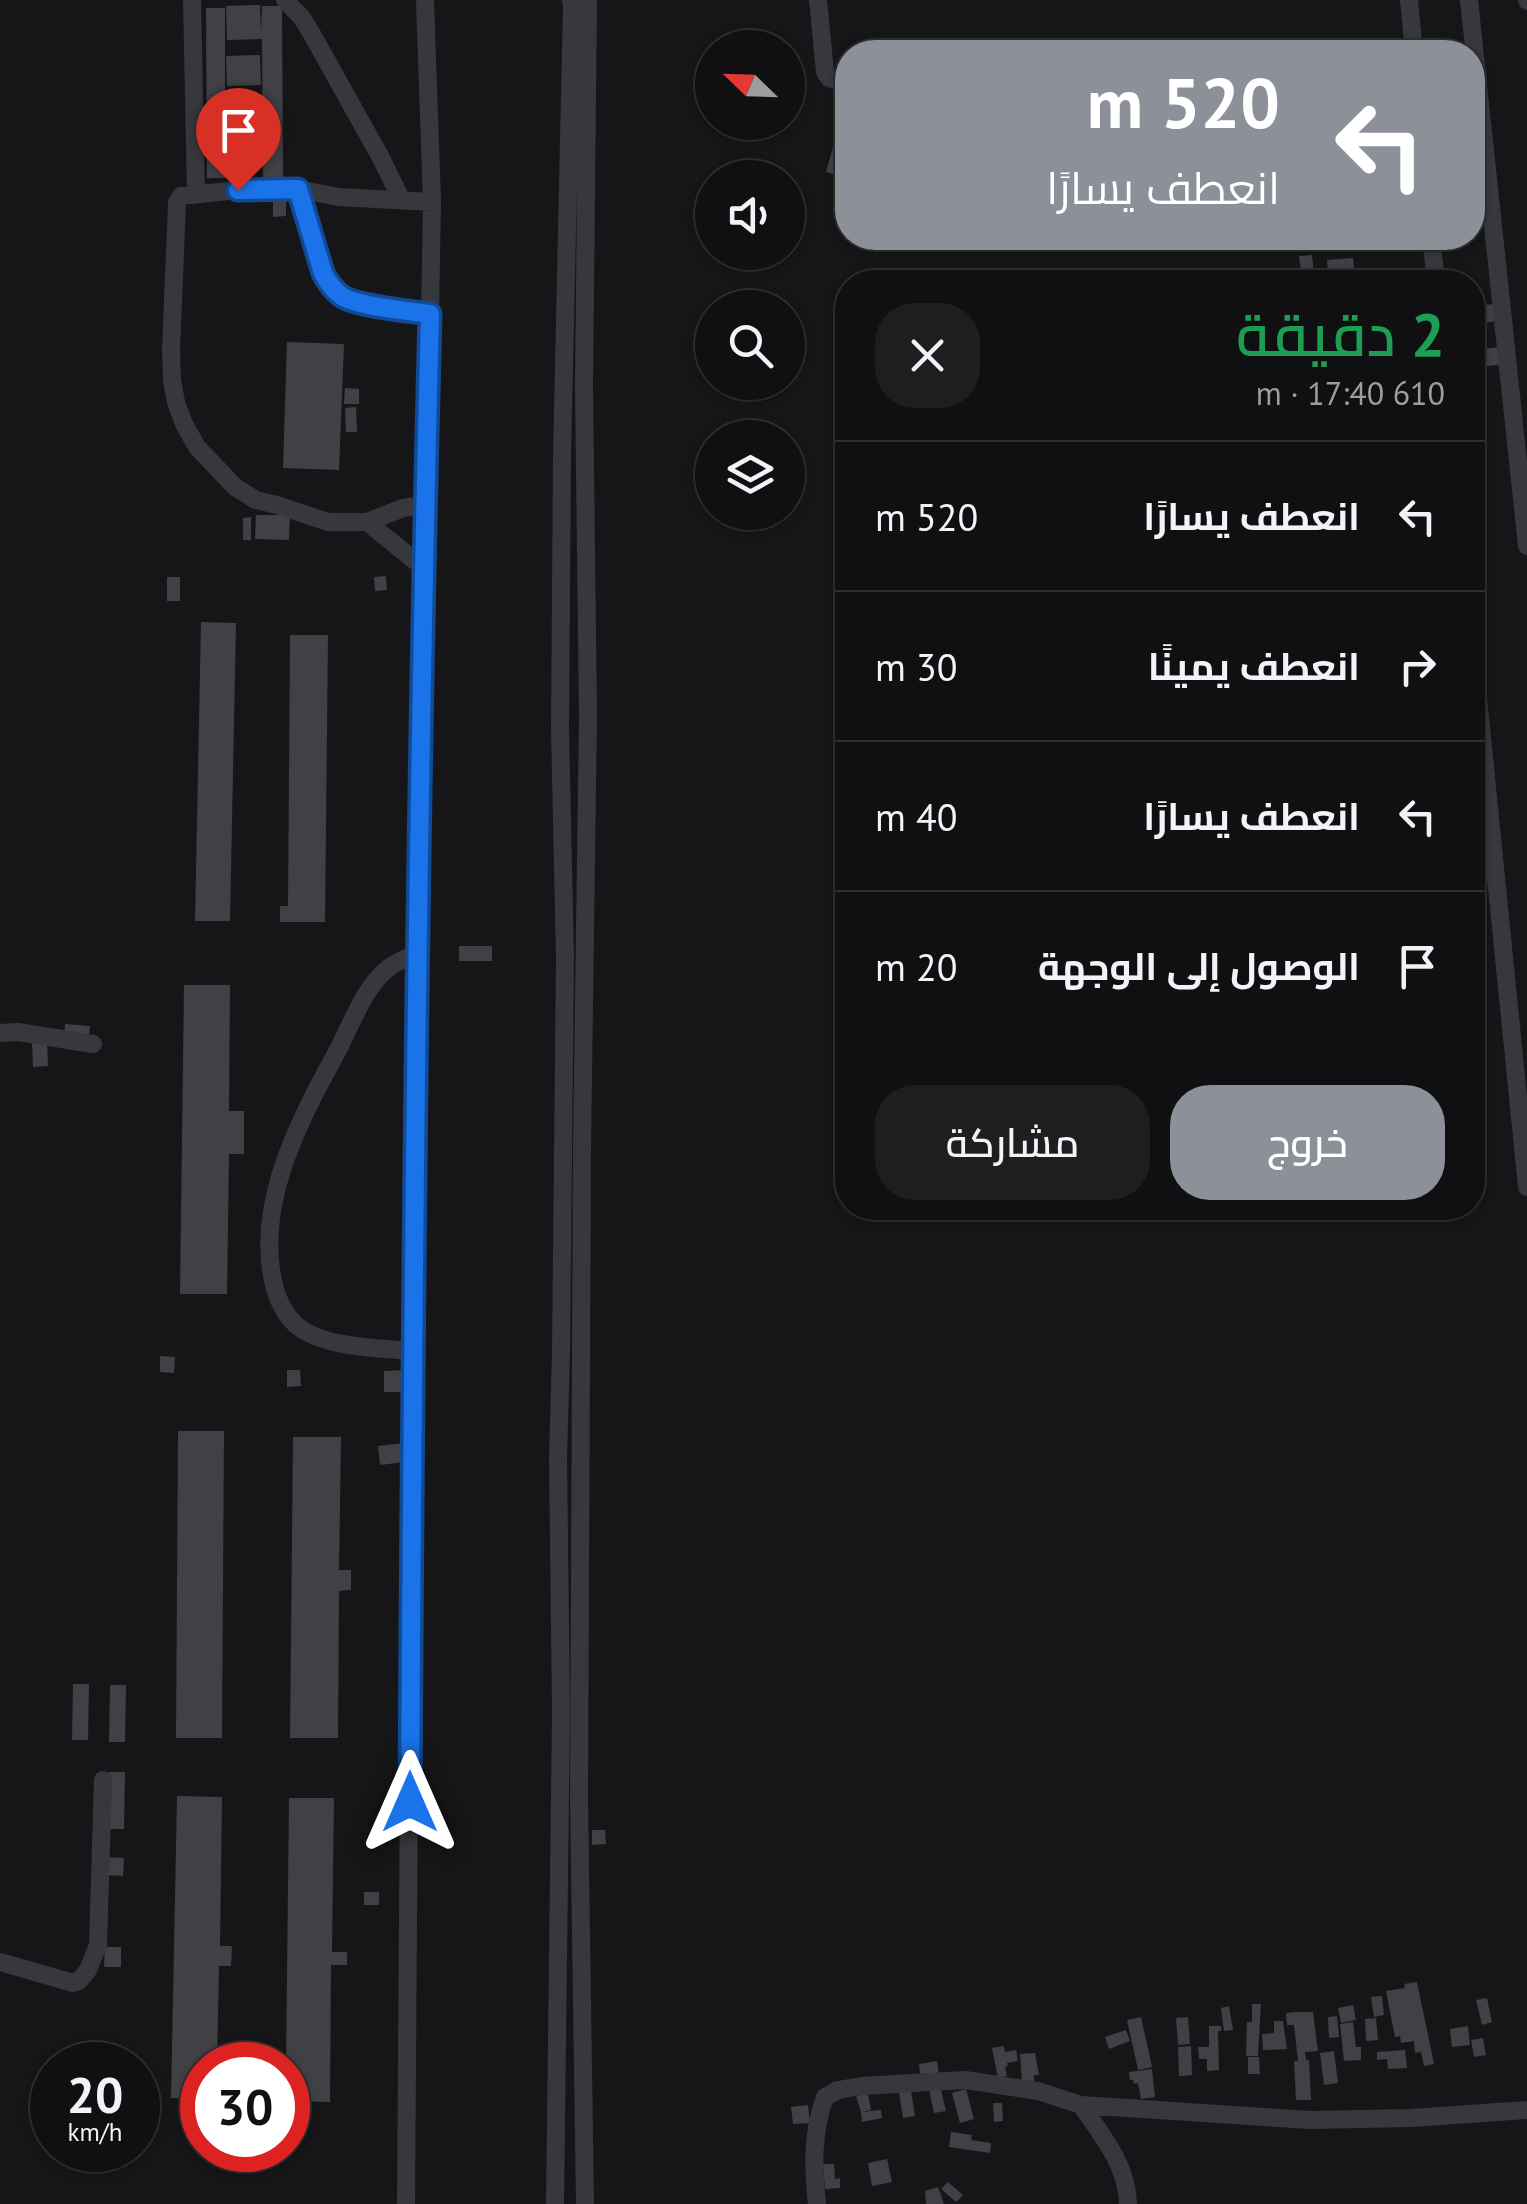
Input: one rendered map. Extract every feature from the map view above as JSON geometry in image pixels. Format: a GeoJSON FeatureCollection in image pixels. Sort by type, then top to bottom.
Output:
{"type":"FeatureCollection","features":[{"type":"Feature","properties":{"kind":"street"},"geometry":{"type":"LineString","coordinates":[[192,0],[196,194]]}},
{"type":"Feature","properties":{"kind":"street"},"geometry":{"type":"LineString","coordinates":[[285,0],[313,36],[401,200]]}},
{"type":"Feature","properties":{"kind":"street"},"geometry":{"type":"LineString","coordinates":[[406,2204],[412,1351],[432,202],[425,0]]}},
{"type":"Feature","properties":{"kind":"street"},"geometry":{"type":"LineString","coordinates":[[555,2204],[561,1713],[558,1458],[565,977],[560,690],[570,0]]}},
{"type":"Feature","properties":{"kind":"street"},"geometry":{"type":"LineString","coordinates":[[585,2204],[578,1797],[588,715],[584,388],[588,0]]}},
{"type":"Feature","properties":{"kind":"street"},"geometry":{"type":"LineString","coordinates":[[818,0],[825,72],[835,80]]}},
{"type":"Feature","properties":{"kind":"street"},"geometry":{"type":"LineString","coordinates":[[1409,0],[1413,40]]}},
{"type":"Feature","properties":{"kind":"street"},"geometry":{"type":"LineString","coordinates":[[1469,0],[1473,40]]}},
{"type":"Feature","properties":{"kind":"street"},"geometry":{"type":"LineString","coordinates":[[1485,151],[1527,546]]}},
{"type":"Feature","properties":{"kind":"street"},"geometry":{"type":"LineString","coordinates":[[298,189],[323,273],[339,295],[351,301],[430,314]]}},
{"type":"Feature","properties":{"kind":"street"},"geometry":{"type":"LineString","coordinates":[[425,505],[403,508],[367,522],[328,522],[256,500],[235,487],[197,447],[176,402],[171,352],[177,202],[181,196],[298,189],[338,196],[432,202]]}},
{"type":"Feature","properties":{"kind":"street"},"geometry":{"type":"LineString","coordinates":[[367,522],[425,569]]}},
{"type":"Feature","properties":{"kind":"street"},"geometry":{"type":"LineString","coordinates":[[1485,768],[1527,1187]]}},
{"type":"Feature","properties":{"kind":"street"},"geometry":{"type":"LineString","coordinates":[[412,1351],[320,1339],[298,1328],[284,1312],[274,1286],[268,1247],[284,1166],[326,1070],[370,988],[387,968],[419,952]]}},
{"type":"Feature","properties":{"kind":"street"},"geometry":{"type":"LineString","coordinates":[[0,1033],[18,1032],[93,1044]]}},
{"type":"Feature","properties":{"kind":"street"},"geometry":{"type":"LineString","coordinates":[[0,1962],[73,1983],[79,1982],[88,1970],[98,1944],[102,1780]]}},
{"type":"Feature","properties":{"kind":"street"},"geometry":{"type":"LineString","coordinates":[[816,2204],[817,2121],[825,2097],[861,2086],[965,2080],[1038,2090],[1080,2105],[1310,2120],[1527,2110]]}},
{"type":"Feature","properties":{"kind":"street"},"geometry":{"type":"LineString","coordinates":[[1080,2105],[1116,2156],[1125,2178],[1128,2204]]}},
{"type":"Feature","properties":{"kind":"building"},"geometry":{"type":"Polygon","coordinates":[[[260,5],[261,32],[262,6],[282,6],[283,179],[263,179],[262,39],[227,40],[226,6],[260,5]]]}},
{"type":"Feature","properties":{"kind":"building"},"geometry":{"type":"Polygon","coordinates":[[[206,8],[225,8],[225,178],[207,178],[206,8]]]}},
{"type":"Feature","properties":{"kind":"building"},"geometry":{"type":"Polygon","coordinates":[[[260,55],[261,85],[227,86],[226,56],[260,55]]]}},
{"type":"Feature","properties":{"kind":"building"},"geometry":{"type":"Polygon","coordinates":[[[833,147],[835,148],[835,175],[826,172],[833,147]]]}},
{"type":"Feature","properties":{"kind":"building"},"geometry":{"type":"Polygon","coordinates":[[[273,192],[286,192],[286,216],[273,217],[273,192]]]}},
{"type":"Feature","properties":{"kind":"building"},"geometry":{"type":"Polygon","coordinates":[[[1312,255],[1314,270],[1301,270],[1299,256],[1312,255]]]}},
{"type":"Feature","properties":{"kind":"building"},"geometry":{"type":"Polygon","coordinates":[[[1353,258],[1354,270],[1328,270],[1327,260],[1353,258]]]}},
{"type":"Feature","properties":{"kind":"building"},"geometry":{"type":"Polygon","coordinates":[[[1496,304],[1498,321],[1485,322],[1485,305],[1496,304]]]}},
{"type":"Feature","properties":{"kind":"building"},"geometry":{"type":"Polygon","coordinates":[[[287,342],[344,344],[339,470],[283,468],[287,342]]]}},
{"type":"Feature","properties":{"kind":"building"},"geometry":{"type":"Polygon","coordinates":[[[1502,347],[1504,364],[1485,366],[1485,349],[1502,347]]]}},
{"type":"Feature","properties":{"kind":"building"},"geometry":{"type":"Polygon","coordinates":[[[345,388],[359,389],[359,404],[344,404],[345,388]]]}},
{"type":"Feature","properties":{"kind":"building"},"geometry":{"type":"Polygon","coordinates":[[[356,407],[357,432],[346,432],[345,408],[356,407]]]}},
{"type":"Feature","properties":{"kind":"building"},"geometry":{"type":"Polygon","coordinates":[[[256,515],[290,515],[289,540],[255,539],[256,515]]]}},
{"type":"Feature","properties":{"kind":"building"},"geometry":{"type":"Polygon","coordinates":[[[251,517],[251,540],[243,540],[243,518],[251,517]]]}},
{"type":"Feature","properties":{"kind":"building"},"geometry":{"type":"Polygon","coordinates":[[[386,576],[387,590],[375,591],[374,577],[386,576]]]}},
{"type":"Feature","properties":{"kind":"building"},"geometry":{"type":"Polygon","coordinates":[[[167,577],[180,577],[180,601],[167,601],[167,577]]]}},
{"type":"Feature","properties":{"kind":"building"},"geometry":{"type":"Polygon","coordinates":[[[201,622],[236,623],[230,921],[195,921],[201,622]]]}},
{"type":"Feature","properties":{"kind":"building"},"geometry":{"type":"Polygon","coordinates":[[[290,635],[328,635],[325,922],[280,922],[280,906],[288,906],[290,635]]]}},
{"type":"Feature","properties":{"kind":"building"},"geometry":{"type":"Polygon","coordinates":[[[459,946],[492,946],[492,961],[459,961],[459,946]]]}},
{"type":"Feature","properties":{"kind":"building"},"geometry":{"type":"Polygon","coordinates":[[[184,985],[230,985],[229,1111],[244,1111],[244,1154],[229,1154],[227,1294],[180,1294],[184,985]]]}},
{"type":"Feature","properties":{"kind":"building"},"geometry":{"type":"Polygon","coordinates":[[[65,1024],[90,1026],[89,1038],[64,1036],[65,1024]]]}},
{"type":"Feature","properties":{"kind":"building"},"geometry":{"type":"Polygon","coordinates":[[[47,1041],[48,1066],[33,1067],[32,1042],[47,1041]]]}},
{"type":"Feature","properties":{"kind":"building"},"geometry":{"type":"Polygon","coordinates":[[[160,1356],[175,1357],[174,1373],[160,1372],[160,1356]]]}},
{"type":"Feature","properties":{"kind":"building"},"geometry":{"type":"Polygon","coordinates":[[[287,1370],[300,1370],[301,1386],[287,1387],[287,1370]]]}},
{"type":"Feature","properties":{"kind":"building"},"geometry":{"type":"Polygon","coordinates":[[[407,1370],[407,1392],[384,1392],[384,1371],[407,1370]]]}},
{"type":"Feature","properties":{"kind":"building"},"geometry":{"type":"Polygon","coordinates":[[[178,1431],[224,1431],[222,1738],[176,1738],[178,1431]]]}},
{"type":"Feature","properties":{"kind":"building"},"geometry":{"type":"Polygon","coordinates":[[[293,1437],[341,1437],[339,1570],[351,1570],[351,1590],[339,1591],[338,1738],[290,1738],[293,1437]]]}},
{"type":"Feature","properties":{"kind":"building"},"geometry":{"type":"Polygon","coordinates":[[[403,1443],[405,1462],[380,1465],[378,1446],[403,1443]]]}},
{"type":"Feature","properties":{"kind":"building"},"geometry":{"type":"Polygon","coordinates":[[[73,1684],[89,1684],[88,1740],[72,1740],[73,1684]]]}},
{"type":"Feature","properties":{"kind":"building"},"geometry":{"type":"Polygon","coordinates":[[[110,1685],[126,1685],[125,1742],[109,1742],[110,1685]]]}},
{"type":"Feature","properties":{"kind":"building"},"geometry":{"type":"Polygon","coordinates":[[[109,1772],[125,1772],[124,1829],[107,1829],[109,1772]]]}},
{"type":"Feature","properties":{"kind":"building"},"geometry":{"type":"Polygon","coordinates":[[[177,1796],[222,1797],[220,1946],[232,1946],[231,1966],[219,1966],[217,2042],[180,2042],[180,2098],[171,2098],[177,1796]]]}},
{"type":"Feature","properties":{"kind":"building"},"geometry":{"type":"Polygon","coordinates":[[[289,1798],[334,1798],[332,1952],[347,1952],[347,1965],[331,1965],[330,2102],[310,2102],[310,2042],[286,2042],[289,1798]]]}},
{"type":"Feature","properties":{"kind":"building"},"geometry":{"type":"Polygon","coordinates":[[[592,1830],[605,1830],[606,1844],[592,1845],[592,1830]]]}},
{"type":"Feature","properties":{"kind":"building"},"geometry":{"type":"Polygon","coordinates":[[[107,1857],[124,1858],[123,1876],[107,1875],[107,1857]]]}},
{"type":"Feature","properties":{"kind":"building"},"geometry":{"type":"Polygon","coordinates":[[[364,1892],[379,1892],[379,1905],[364,1905],[364,1892]]]}},
{"type":"Feature","properties":{"kind":"building"},"geometry":{"type":"Polygon","coordinates":[[[105,1947],[121,1947],[121,1967],[104,1967],[105,1947]]]}},
{"type":"Feature","properties":{"kind":"building"},"geometry":{"type":"Polygon","coordinates":[[[1417,1982],[1434,2064],[1424,2066],[1421,2052],[1415,2053],[1414,2041],[1401,2043],[1400,2036],[1395,2037],[1386,1991],[1417,1982]]]}},
{"type":"Feature","properties":{"kind":"building"},"geometry":{"type":"Polygon","coordinates":[[[1382,1996],[1384,2015],[1374,2017],[1371,1997],[1382,1996]]]}},
{"type":"Feature","properties":{"kind":"building"},"geometry":{"type":"Polygon","coordinates":[[[1487,1998],[1492,2022],[1482,2025],[1476,2000],[1487,1998]]]}},
{"type":"Feature","properties":{"kind":"building"},"geometry":{"type":"Polygon","coordinates":[[[1252,2004],[1261,2004],[1258,2056],[1246,2056],[1247,2022],[1252,2022],[1252,2004]]]}},
{"type":"Feature","properties":{"kind":"building"},"geometry":{"type":"Polygon","coordinates":[[[1353,2005],[1356,2020],[1341,2023],[1338,2008],[1353,2005]]]}},
{"type":"Feature","properties":{"kind":"building"},"geometry":{"type":"Polygon","coordinates":[[[1229,2006],[1233,2030],[1224,2031],[1221,2008],[1229,2006]]]}},
{"type":"Feature","properties":{"kind":"building"},"geometry":{"type":"Polygon","coordinates":[[[1313,2012],[1318,2051],[1305,2052],[1311,2100],[1296,2100],[1294,2061],[1298,2061],[1294,2025],[1287,2025],[1286,2013],[1313,2012]]]}},
{"type":"Feature","properties":{"kind":"building"},"geometry":{"type":"Polygon","coordinates":[[[1337,2016],[1339,2037],[1329,2038],[1328,2017],[1337,2016]]]}},
{"type":"Feature","properties":{"kind":"building"},"geometry":{"type":"Polygon","coordinates":[[[1141,2017],[1152,2067],[1138,2070],[1127,2020],[1141,2017]]]}},
{"type":"Feature","properties":{"kind":"building"},"geometry":{"type":"Polygon","coordinates":[[[1188,2017],[1190,2044],[1178,2045],[1176,2018],[1188,2017]]]}},
{"type":"Feature","properties":{"kind":"building"},"geometry":{"type":"Polygon","coordinates":[[[1376,2018],[1378,2040],[1366,2041],[1365,2019],[1376,2018]]]}},
{"type":"Feature","properties":{"kind":"building"},"geometry":{"type":"Polygon","coordinates":[[[1274,2021],[1283,2021],[1287,2049],[1263,2050],[1262,2034],[1274,2033],[1274,2021]]]}},
{"type":"Feature","properties":{"kind":"building"},"geometry":{"type":"Polygon","coordinates":[[[1353,2022],[1361,2060],[1344,2061],[1340,2024],[1353,2022]]]}},
{"type":"Feature","properties":{"kind":"building"},"geometry":{"type":"Polygon","coordinates":[[[1209,2026],[1221,2026],[1219,2070],[1207,2071],[1207,2059],[1199,2059],[1198,2047],[1209,2047],[1209,2026]]]}},
{"type":"Feature","properties":{"kind":"building"},"geometry":{"type":"Polygon","coordinates":[[[1468,2026],[1470,2045],[1452,2047],[1450,2029],[1468,2026]]]}},
{"type":"Feature","properties":{"kind":"building"},"geometry":{"type":"Polygon","coordinates":[[[1126,2030],[1130,2041],[1109,2049],[1105,2037],[1126,2030]]]}},
{"type":"Feature","properties":{"kind":"building"},"geometry":{"type":"Polygon","coordinates":[[[1483,2038],[1486,2055],[1474,2057],[1471,2040],[1483,2038]]]}},
{"type":"Feature","properties":{"kind":"building"},"geometry":{"type":"Polygon","coordinates":[[[1004,2046],[1005,2052],[1016,2050],[1018,2061],[1007,2063],[1007,2076],[998,2078],[992,2048],[1004,2046]]]}},
{"type":"Feature","properties":{"kind":"building"},"geometry":{"type":"Polygon","coordinates":[[[1191,2046],[1192,2075],[1179,2076],[1178,2047],[1191,2046]]]}},
{"type":"Feature","properties":{"kind":"building"},"geometry":{"type":"Polygon","coordinates":[[[1405,2050],[1407,2068],[1388,2069],[1387,2059],[1377,2060],[1377,2052],[1405,2050]]]}},
{"type":"Feature","properties":{"kind":"building"},"geometry":{"type":"Polygon","coordinates":[[[1334,2051],[1338,2083],[1324,2085],[1320,2053],[1334,2051]]]}},
{"type":"Feature","properties":{"kind":"building"},"geometry":{"type":"Polygon","coordinates":[[[1035,2053],[1039,2075],[1034,2075],[1034,2081],[1022,2082],[1020,2054],[1035,2053]]]}},
{"type":"Feature","properties":{"kind":"building"},"geometry":{"type":"Polygon","coordinates":[[[1248,2057],[1259,2057],[1260,2074],[1248,2074],[1248,2057]]]}},
{"type":"Feature","properties":{"kind":"building"},"geometry":{"type":"Polygon","coordinates":[[[937,2061],[939,2075],[920,2074],[919,2064],[937,2061]]]}},
{"type":"Feature","properties":{"kind":"building"},"geometry":{"type":"Polygon","coordinates":[[[1152,2069],[1155,2097],[1141,2099],[1138,2083],[1130,2080],[1129,2072],[1152,2069]]]}},
{"type":"Feature","properties":{"kind":"building"},"geometry":{"type":"Polygon","coordinates":[[[940,2086],[946,2111],[934,2113],[929,2089],[940,2086]]]}},
{"type":"Feature","properties":{"kind":"building"},"geometry":{"type":"Polygon","coordinates":[[[966,2089],[974,2119],[960,2123],[952,2093],[966,2089]]]}},
{"type":"Feature","properties":{"kind":"building"},"geometry":{"type":"Polygon","coordinates":[[[911,2091],[915,2116],[903,2118],[899,2092],[911,2091]]]}},
{"type":"Feature","properties":{"kind":"building"},"geometry":{"type":"Polygon","coordinates":[[[868,2094],[871,2110],[861,2112],[856,2096],[868,2094]]]}},
{"type":"Feature","properties":{"kind":"building"},"geometry":{"type":"Polygon","coordinates":[[[993,2103],[1002,2103],[1003,2121],[994,2122],[993,2103]]]}},
{"type":"Feature","properties":{"kind":"building"},"geometry":{"type":"Polygon","coordinates":[[[808,2105],[810,2123],[793,2124],[791,2107],[808,2105]]]}},
{"type":"Feature","properties":{"kind":"building"},"geometry":{"type":"Polygon","coordinates":[[[881,2110],[882,2118],[862,2122],[861,2112],[881,2110]]]}},
{"type":"Feature","properties":{"kind":"building"},"geometry":{"type":"Polygon","coordinates":[[[951,2132],[991,2143],[990,2153],[949,2147],[951,2132]]]}},
{"type":"Feature","properties":{"kind":"building"},"geometry":{"type":"Polygon","coordinates":[[[887,2159],[892,2182],[872,2186],[868,2163],[887,2159]]]}},
{"type":"Feature","properties":{"kind":"building"},"geometry":{"type":"Polygon","coordinates":[[[823,2164],[834,2164],[840,2188],[825,2189],[823,2164]]]}},
{"type":"Feature","properties":{"kind":"building"},"geometry":{"type":"Polygon","coordinates":[[[948,2182],[963,2195],[956,2202],[941,2189],[948,2182]]]}},
{"type":"Feature","properties":{"kind":"building"},"geometry":{"type":"Polygon","coordinates":[[[938,2187],[944,2204],[926,2204],[925,2191],[938,2187]]]}},
{"type":"Feature","properties":{"kind":"route"},"geometry":{"type":"LineString","coordinates":[[238,190],[298,189],[323,273],[339,295],[351,301],[430,314],[412,1351],[410,1802]]}}]}
